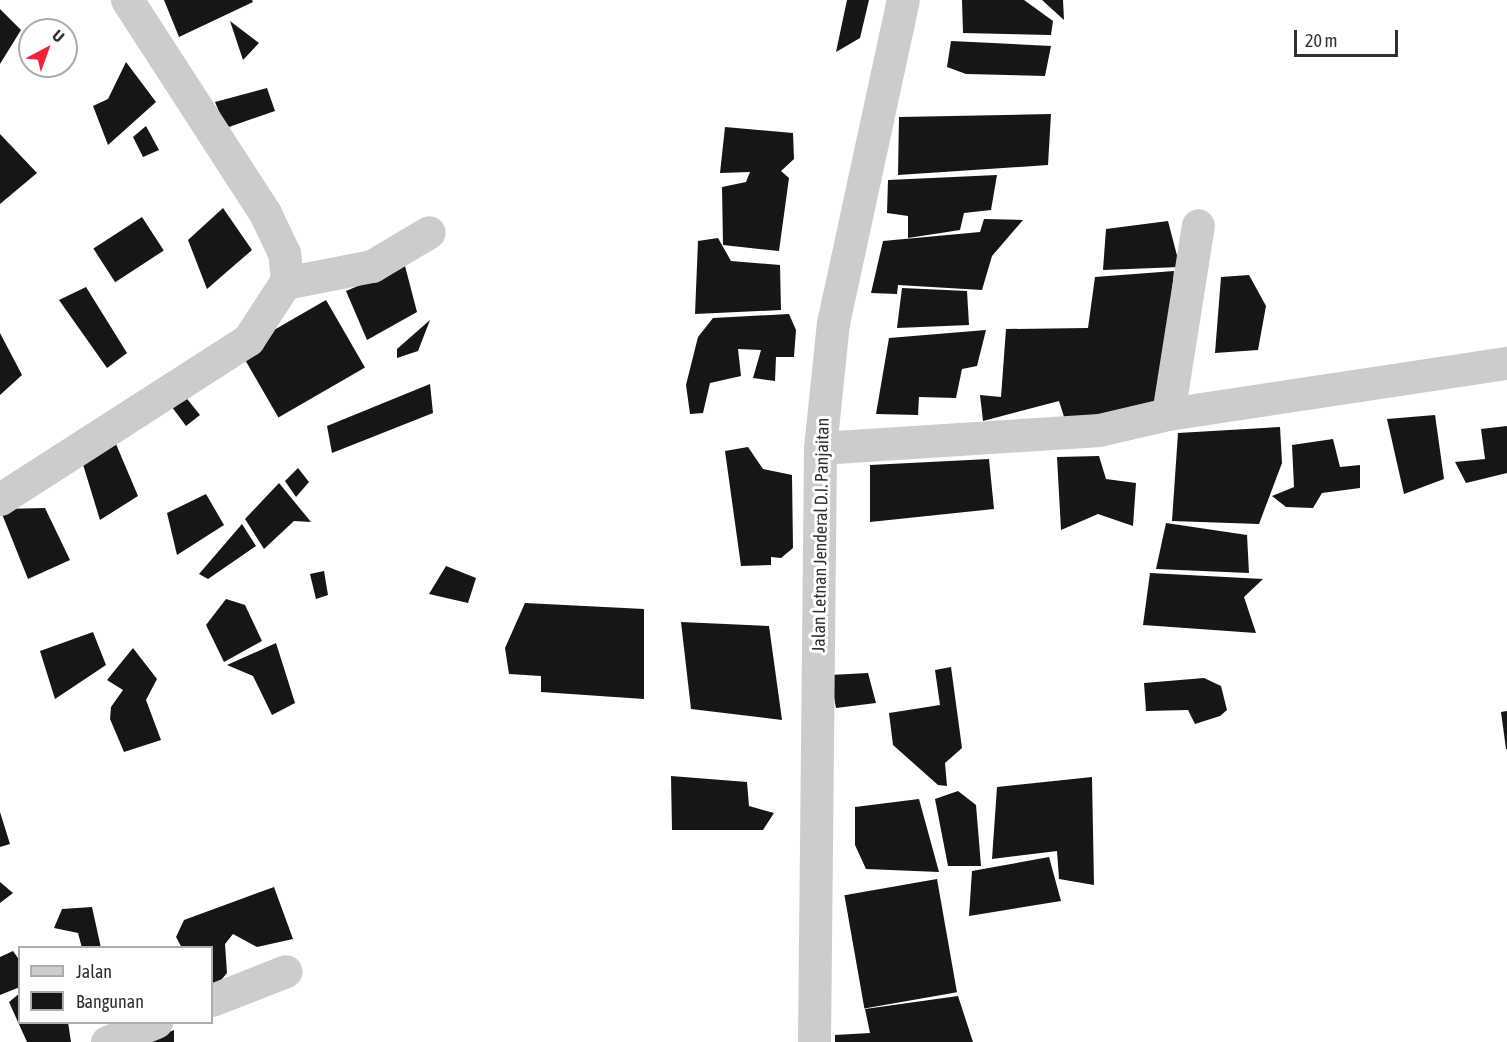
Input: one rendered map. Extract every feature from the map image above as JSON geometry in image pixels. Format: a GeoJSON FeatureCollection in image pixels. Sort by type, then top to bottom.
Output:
{"type":"FeatureCollection","features":[{"type":"Feature","properties":{"kind":"street"},"geometry":{"type":"LineString","coordinates":[[0,499],[248,340],[285,283],[284,253],[265,213],[128,0]]}},
{"type":"Feature","properties":{"kind":"street","name":"Jalan Letnan Jenderal D.I. Panjaitan"},"geometry":{"type":"LineString","coordinates":[[814,1042],[820,448],[833,323],[903,0]]}},
{"type":"Feature","properties":{"kind":"street"},"geometry":{"type":"LineString","coordinates":[[1168,414],[1198,225]]}},
{"type":"Feature","properties":{"kind":"street"},"geometry":{"type":"LineString","coordinates":[[285,283],[372,266],[429,232]]}},
{"type":"Feature","properties":{"kind":"street"},"geometry":{"type":"LineString","coordinates":[[820,448],[1099,430],[1168,414],[1507,363]]}},
{"type":"Feature","properties":{"kind":"street"},"geometry":{"type":"LineString","coordinates":[[213,1000],[286,971]]}},
{"type":"Feature","properties":{"kind":"street"},"geometry":{"type":"LineString","coordinates":[[107,1042],[153,1024]]}},
{"type":"Feature","properties":{"kind":"building"},"geometry":{"type":"Polygon","coordinates":[[[164,0],[252,0],[253,2],[179,37],[164,0]]]}},
{"type":"Feature","properties":{"kind":"building"},"geometry":{"type":"Polygon","coordinates":[[[847,0],[869,0],[860,38],[836,52],[847,0]]]}},
{"type":"Feature","properties":{"kind":"building"},"geometry":{"type":"Polygon","coordinates":[[[962,0],[1024,0],[1053,21],[1051,35],[963,33],[962,0]]]}},
{"type":"Feature","properties":{"kind":"building"},"geometry":{"type":"Polygon","coordinates":[[[1042,0],[1063,0],[1064,20],[1042,0]]]}},
{"type":"Feature","properties":{"kind":"building"},"geometry":{"type":"Polygon","coordinates":[[[0,9],[18,27],[18,35],[0,64],[0,9]]]}},
{"type":"Feature","properties":{"kind":"building"},"geometry":{"type":"Polygon","coordinates":[[[230,21],[259,43],[243,60],[230,21]]]}},
{"type":"Feature","properties":{"kind":"building"},"geometry":{"type":"Polygon","coordinates":[[[951,41],[1051,46],[1045,76],[966,74],[947,67],[951,41]]]}},
{"type":"Feature","properties":{"kind":"building"},"geometry":{"type":"Polygon","coordinates":[[[126,62],[156,102],[108,145],[93,106],[108,99],[126,62]]]}},
{"type":"Feature","properties":{"kind":"building"},"geometry":{"type":"Polygon","coordinates":[[[267,88],[275,111],[226,128],[215,102],[267,88]]]}},
{"type":"Feature","properties":{"kind":"building"},"geometry":{"type":"Polygon","coordinates":[[[1051,114],[1048,165],[898,175],[899,117],[1051,114]]]}},
{"type":"Feature","properties":{"kind":"building"},"geometry":{"type":"Polygon","coordinates":[[[146,126],[159,150],[143,157],[133,137],[146,126]]]}},
{"type":"Feature","properties":{"kind":"building"},"geometry":{"type":"Polygon","coordinates":[[[725,127],[793,133],[794,159],[781,171],[789,178],[779,251],[723,245],[722,187],[746,182],[750,172],[720,173],[725,127]]]}},
{"type":"Feature","properties":{"kind":"building"},"geometry":{"type":"Polygon","coordinates":[[[0,134],[37,173],[0,204],[0,134]]]}},
{"type":"Feature","properties":{"kind":"building"},"geometry":{"type":"Polygon","coordinates":[[[997,175],[991,210],[964,213],[960,230],[908,238],[908,216],[887,213],[888,180],[997,175]]]}},
{"type":"Feature","properties":{"kind":"building"},"geometry":{"type":"Polygon","coordinates":[[[223,208],[252,250],[207,289],[188,240],[223,208]]]}},
{"type":"Feature","properties":{"kind":"building"},"geometry":{"type":"Polygon","coordinates":[[[142,217],[164,251],[115,282],[93,249],[142,217]]]}},
{"type":"Feature","properties":{"kind":"building"},"geometry":{"type":"Polygon","coordinates":[[[984,219],[1023,220],[992,256],[982,290],[898,285],[897,294],[871,293],[883,241],[980,232],[984,219]]]}},
{"type":"Feature","properties":{"kind":"building"},"geometry":{"type":"Polygon","coordinates":[[[1168,221],[1180,267],[1103,270],[1106,229],[1168,221]]]}},
{"type":"Feature","properties":{"kind":"building"},"geometry":{"type":"Polygon","coordinates":[[[718,238],[731,261],[780,265],[781,310],[695,314],[698,241],[718,238]]]}},
{"type":"Feature","properties":{"kind":"building"},"geometry":{"type":"Polygon","coordinates":[[[405,266],[417,312],[367,340],[346,291],[405,266]]]}},
{"type":"Feature","properties":{"kind":"building"},"geometry":{"type":"Polygon","coordinates":[[[1174,271],[1161,411],[1065,420],[1059,401],[983,421],[980,395],[1001,397],[1006,329],[1088,328],[1095,277],[1174,271]]]}},
{"type":"Feature","properties":{"kind":"building"},"geometry":{"type":"Polygon","coordinates":[[[1249,275],[1266,306],[1258,350],[1215,353],[1221,277],[1249,275]]]}},
{"type":"Feature","properties":{"kind":"building"},"geometry":{"type":"Polygon","coordinates":[[[86,287],[127,353],[107,368],[59,300],[86,287]]]}},
{"type":"Feature","properties":{"kind":"building"},"geometry":{"type":"Polygon","coordinates":[[[902,288],[967,291],[969,325],[897,328],[902,288]]]}},
{"type":"Feature","properties":{"kind":"building"},"geometry":{"type":"Polygon","coordinates":[[[326,300],[365,368],[278,418],[239,350],[326,300]]]}},
{"type":"Feature","properties":{"kind":"building"},"geometry":{"type":"Polygon","coordinates":[[[789,314],[796,330],[794,357],[776,357],[775,381],[753,378],[761,350],[738,349],[741,376],[710,383],[703,413],[690,414],[686,385],[698,337],[713,318],[789,314]]]}},
{"type":"Feature","properties":{"kind":"building"},"geometry":{"type":"Polygon","coordinates":[[[430,320],[418,351],[397,358],[397,349],[430,320]]]}},
{"type":"Feature","properties":{"kind":"building"},"geometry":{"type":"Polygon","coordinates":[[[986,330],[977,366],[962,369],[956,398],[919,397],[918,415],[876,414],[889,338],[986,330]]]}},
{"type":"Feature","properties":{"kind":"building"},"geometry":{"type":"Polygon","coordinates":[[[0,333],[22,375],[0,395],[0,333]]]}},
{"type":"Feature","properties":{"kind":"building"},"geometry":{"type":"Polygon","coordinates":[[[430,384],[433,413],[332,453],[327,426],[430,384]]]}},
{"type":"Feature","properties":{"kind":"building"},"geometry":{"type":"Polygon","coordinates":[[[184,395],[200,415],[186,426],[169,403],[184,395]]]}},
{"type":"Feature","properties":{"kind":"building"},"geometry":{"type":"Polygon","coordinates":[[[1435,415],[1444,479],[1404,494],[1387,419],[1435,415]]]}},
{"type":"Feature","properties":{"kind":"building"},"geometry":{"type":"Polygon","coordinates":[[[1507,426],[1507,473],[1466,483],[1455,462],[1485,459],[1481,429],[1507,426]]]}},
{"type":"Feature","properties":{"kind":"building"},"geometry":{"type":"Polygon","coordinates":[[[1280,427],[1282,463],[1259,524],[1172,521],[1178,433],[1280,427]]]}},
{"type":"Feature","properties":{"kind":"building"},"geometry":{"type":"Polygon","coordinates":[[[113,437],[138,496],[100,520],[81,458],[113,437]]]}},
{"type":"Feature","properties":{"kind":"building"},"geometry":{"type":"Polygon","coordinates":[[[1333,439],[1340,467],[1360,465],[1360,488],[1322,493],[1313,508],[1286,507],[1272,496],[1294,487],[1292,445],[1333,439]]]}},
{"type":"Feature","properties":{"kind":"building"},"geometry":{"type":"Polygon","coordinates":[[[748,447],[763,469],[792,475],[793,548],[781,558],[771,557],[771,565],[741,566],[725,451],[748,447]]]}},
{"type":"Feature","properties":{"kind":"building"},"geometry":{"type":"Polygon","coordinates":[[[1099,456],[1106,479],[1136,483],[1133,526],[1098,514],[1061,530],[1057,457],[1099,456]]]}},
{"type":"Feature","properties":{"kind":"building"},"geometry":{"type":"Polygon","coordinates":[[[989,459],[994,509],[870,522],[870,465],[989,459]]]}},
{"type":"Feature","properties":{"kind":"building"},"geometry":{"type":"Polygon","coordinates":[[[298,468],[309,482],[296,497],[285,481],[298,468]]]}},
{"type":"Feature","properties":{"kind":"building"},"geometry":{"type":"Polygon","coordinates":[[[279,483],[311,522],[294,521],[264,549],[245,519],[279,483]]]}},
{"type":"Feature","properties":{"kind":"building"},"geometry":{"type":"Polygon","coordinates":[[[206,494],[224,525],[177,555],[167,513],[206,494]]]}},
{"type":"Feature","properties":{"kind":"building"},"geometry":{"type":"Polygon","coordinates":[[[45,508],[70,560],[28,579],[0,509],[45,508]]]}},
{"type":"Feature","properties":{"kind":"building"},"geometry":{"type":"Polygon","coordinates":[[[1166,523],[1247,535],[1249,573],[1156,569],[1166,523]]]}},
{"type":"Feature","properties":{"kind":"building"},"geometry":{"type":"Polygon","coordinates":[[[242,524],[256,546],[208,579],[199,574],[242,524]]]}},
{"type":"Feature","properties":{"kind":"building"},"geometry":{"type":"Polygon","coordinates":[[[446,566],[476,578],[468,603],[429,594],[446,566]]]}},
{"type":"Feature","properties":{"kind":"building"},"geometry":{"type":"Polygon","coordinates":[[[324,571],[328,595],[316,599],[310,574],[324,571]]]}},
{"type":"Feature","properties":{"kind":"building"},"geometry":{"type":"Polygon","coordinates":[[[1150,573],[1263,579],[1244,597],[1256,633],[1143,625],[1150,573]]]}},
{"type":"Feature","properties":{"kind":"building"},"geometry":{"type":"Polygon","coordinates":[[[226,599],[245,605],[262,641],[224,662],[206,625],[226,599]]]}},
{"type":"Feature","properties":{"kind":"building"},"geometry":{"type":"Polygon","coordinates":[[[525,603],[644,609],[644,699],[541,692],[541,676],[509,674],[505,648],[525,603]]]}},
{"type":"Feature","properties":{"kind":"building"},"geometry":{"type":"Polygon","coordinates":[[[681,622],[769,626],[782,720],[691,709],[681,622]]]}},
{"type":"Feature","properties":{"kind":"building"},"geometry":{"type":"Polygon","coordinates":[[[93,632],[106,665],[55,699],[40,651],[93,632]]]}},
{"type":"Feature","properties":{"kind":"building"},"geometry":{"type":"Polygon","coordinates":[[[276,643],[295,703],[272,715],[253,676],[227,665],[276,643]]]}},
{"type":"Feature","properties":{"kind":"building"},"geometry":{"type":"Polygon","coordinates":[[[133,648],[157,679],[146,700],[161,740],[124,752],[110,719],[111,707],[123,690],[107,680],[133,648]]]}},
{"type":"Feature","properties":{"kind":"building"},"geometry":{"type":"Polygon","coordinates":[[[951,667],[962,748],[945,763],[947,786],[938,785],[893,745],[889,713],[940,705],[935,670],[951,667]]]}},
{"type":"Feature","properties":{"kind":"building"},"geometry":{"type":"Polygon","coordinates":[[[868,673],[876,703],[836,708],[830,675],[868,673]]]}},
{"type":"Feature","properties":{"kind":"building"},"geometry":{"type":"Polygon","coordinates":[[[1204,678],[1221,686],[1227,710],[1220,716],[1195,724],[1188,710],[1146,711],[1144,683],[1204,678]]]}},
{"type":"Feature","properties":{"kind":"building"},"geometry":{"type":"Polygon","coordinates":[[[1507,711],[1507,749],[1506,749],[1501,712],[1507,711]]]}},
{"type":"Feature","properties":{"kind":"building"},"geometry":{"type":"Polygon","coordinates":[[[671,776],[747,782],[749,806],[774,813],[763,830],[672,830],[671,776]]]}},
{"type":"Feature","properties":{"kind":"building"},"geometry":{"type":"Polygon","coordinates":[[[1092,777],[1094,885],[1059,879],[1057,851],[992,859],[997,787],[1092,777]]]}},
{"type":"Feature","properties":{"kind":"building"},"geometry":{"type":"Polygon","coordinates":[[[958,791],[976,805],[981,866],[948,866],[935,799],[958,791]]]}},
{"type":"Feature","properties":{"kind":"building"},"geometry":{"type":"Polygon","coordinates":[[[919,799],[939,872],[866,869],[855,845],[855,807],[919,799]]]}},
{"type":"Feature","properties":{"kind":"building"},"geometry":{"type":"Polygon","coordinates":[[[0,812],[10,844],[0,847],[0,812]]]}},
{"type":"Feature","properties":{"kind":"building"},"geometry":{"type":"Polygon","coordinates":[[[1049,857],[1061,901],[969,916],[972,871],[1049,857]]]}},
{"type":"Feature","properties":{"kind":"building"},"geometry":{"type":"Polygon","coordinates":[[[937,879],[957,992],[864,1009],[844,895],[937,879]]]}},
{"type":"Feature","properties":{"kind":"building"},"geometry":{"type":"Polygon","coordinates":[[[0,882],[13,893],[0,903],[0,882]]]}},
{"type":"Feature","properties":{"kind":"building"},"geometry":{"type":"Polygon","coordinates":[[[274,887],[293,939],[257,947],[233,934],[225,944],[227,973],[213,990],[213,946],[181,946],[176,937],[184,920],[274,887]]]}},
{"type":"Feature","properties":{"kind":"building"},"geometry":{"type":"Polygon","coordinates":[[[92,907],[101,946],[81,946],[78,933],[54,928],[62,909],[92,907]]]}},
{"type":"Feature","properties":{"kind":"building"},"geometry":{"type":"Polygon","coordinates":[[[13,951],[18,958],[18,988],[0,995],[0,957],[13,951]]]}},
{"type":"Feature","properties":{"kind":"building"},"geometry":{"type":"Polygon","coordinates":[[[18,995],[18,1022],[9,1002],[18,995]]]}},
{"type":"Feature","properties":{"kind":"building"},"geometry":{"type":"Polygon","coordinates":[[[958,996],[973,1042],[835,1042],[835,1035],[870,1033],[865,1009],[958,996]]]}},
{"type":"Feature","properties":{"kind":"building"},"geometry":{"type":"Polygon","coordinates":[[[19,1024],[68,1024],[71,1042],[27,1042],[19,1024]]]}},
{"type":"Feature","properties":{"kind":"building"},"geometry":{"type":"Polygon","coordinates":[[[174,1030],[174,1042],[145,1042],[174,1030]]]}}]}
